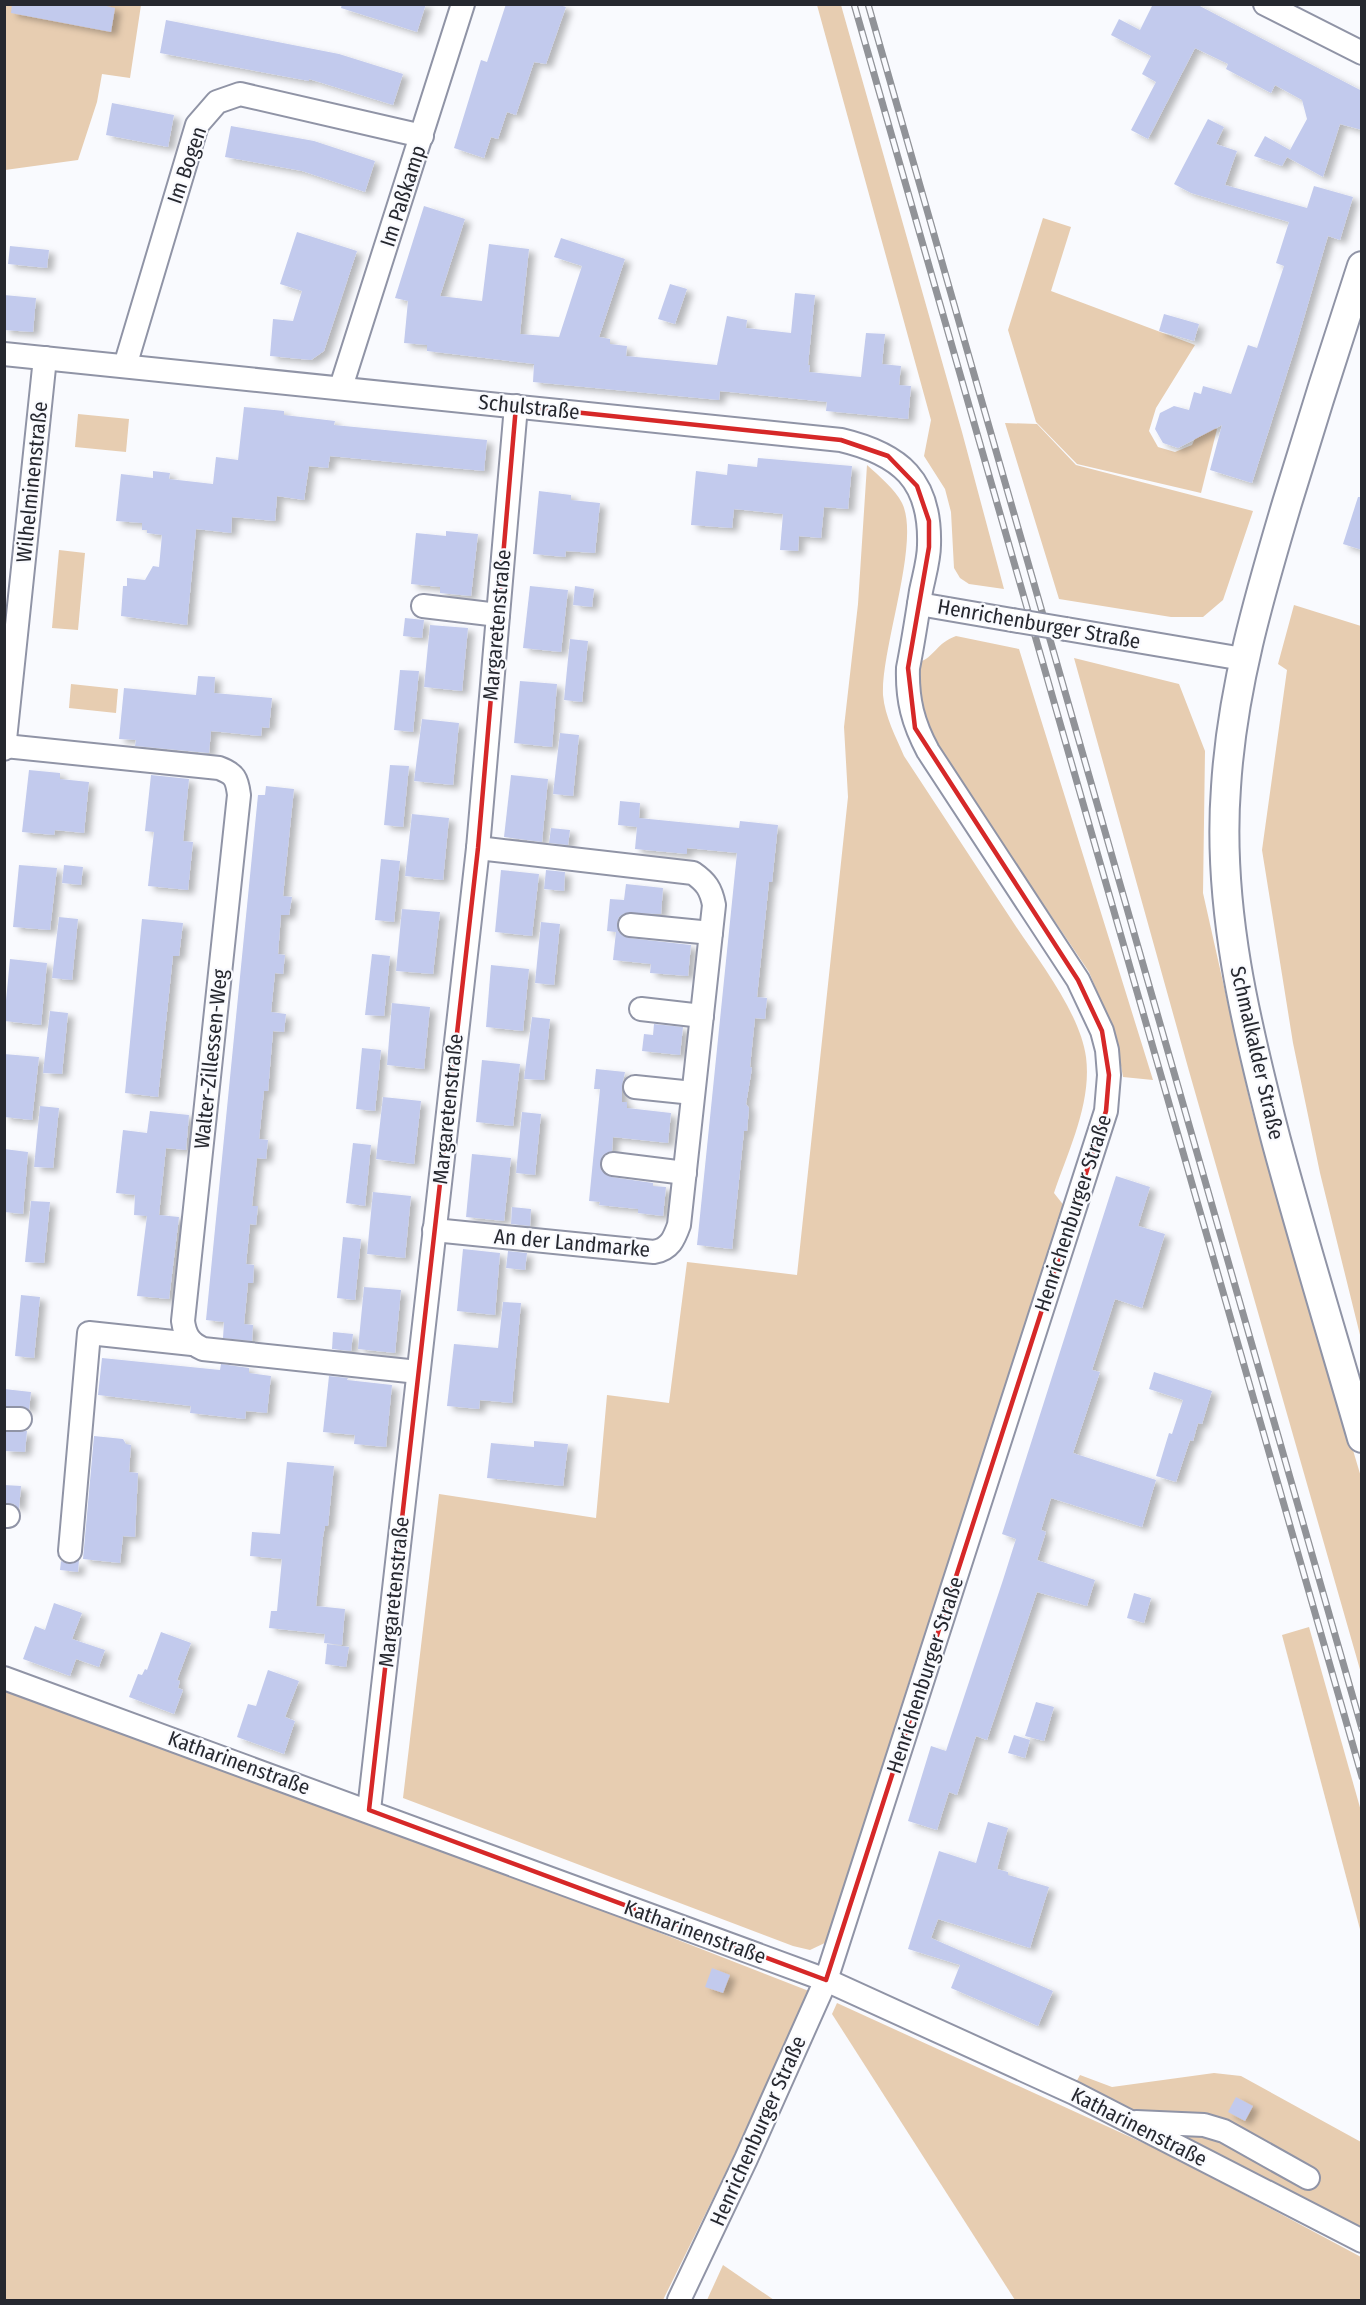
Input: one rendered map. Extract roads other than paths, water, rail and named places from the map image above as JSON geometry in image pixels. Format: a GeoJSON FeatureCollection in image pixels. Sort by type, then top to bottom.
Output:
{"type":"FeatureCollection","features":[{"type":"Feature","properties":{"kind":"main road"},"geometry":{"type":"LineString","coordinates":[[1244,659],[1257,602],[1362,266]]}},
{"type":"Feature","properties":{"kind":"main road","name":"Schmalkalder Straße"},"geometry":{"type":"LineString","coordinates":[[1244,659],[1233,718],[1226,788],[1225,832],[1232,936],[1259,1075],[1291,1195],[1362,1437]]}},
{"type":"Feature","properties":{"kind":"street","name":"Im Paßkamp"},"geometry":{"type":"LineString","coordinates":[[341,387],[463,4]]}},
{"type":"Feature","properties":{"kind":"street"},"geometry":{"type":"LineString","coordinates":[[1265,4],[1362,53]]}},
{"type":"Feature","properties":{"kind":"street","name":"Im Bogen"},"geometry":{"type":"LineString","coordinates":[[125,366],[197,125],[217,102],[240,94],[422,136]]}},
{"type":"Feature","properties":{"kind":"street","name":"Schulstraße"},"geometry":{"type":"LineString","coordinates":[[4,354],[841,440],[865,446],[888,456],[910,477],[925,504],[929,521],[929,547],[919,604]]}},
{"type":"Feature","properties":{"kind":"street","name":"Wilhelminenstraße"},"geometry":{"type":"LineString","coordinates":[[5,748],[45,358]]}},
{"type":"Feature","properties":{"kind":"street","name":"Margaretenstraße"},"geometry":{"type":"LineString","coordinates":[[369,1810],[478,848],[516,406]]}},
{"type":"Feature","properties":{"kind":"street","name":"Henrichenburger Straße"},"geometry":{"type":"LineString","coordinates":[[679,2301],[747,2159],[826,1980],[1106,1111],[1109,1075],[1107,1050],[1102,1030],[1078,980],[915,728],[907,689],[908,669],[919,604],[1244,659]]}},
{"type":"Feature","properties":{"kind":"street"},"geometry":{"type":"LineString","coordinates":[[423,606],[498,615]]}},
{"type":"Feature","properties":{"kind":"street","name":"Walter-Zillessen-Weg"},"geometry":{"type":"LineString","coordinates":[[5,748],[219,768],[231,772],[237,779],[239,795],[183,1321],[185,1333],[192,1344]]}},
{"type":"Feature","properties":{"kind":"street","name":"An der Landmarke"},"geometry":{"type":"LineString","coordinates":[[434,1230],[654,1252],[664,1250],[672,1242],[679,1225],[685,1173],[714,905],[711,890],[704,880],[693,873],[478,848]]}},
{"type":"Feature","properties":{"kind":"street"},"geometry":{"type":"LineString","coordinates":[[630,925],[711,933]]}},
{"type":"Feature","properties":{"kind":"street"},"geometry":{"type":"LineString","coordinates":[[641,1009],[702,1016]]}},
{"type":"Feature","properties":{"kind":"street"},"geometry":{"type":"LineString","coordinates":[[635,1087],[693,1093]]}},
{"type":"Feature","properties":{"kind":"street"},"geometry":{"type":"LineString","coordinates":[[613,1164],[685,1173]]}},
{"type":"Feature","properties":{"kind":"street"},"geometry":{"type":"LineString","coordinates":[[70,1551],[89,1333],[192,1344],[203,1349],[418,1372]]}},
{"type":"Feature","properties":{"kind":"street","name":"Katharinenstraße"},"geometry":{"type":"LineString","coordinates":[[4,1678],[369,1810],[826,1980],[1074,2093],[1362,2241]]}},
{"type":"Feature","properties":{"kind":"street"},"geometry":{"type":"LineString","coordinates":[[1129,2121],[1204,2125],[1224,2131],[1308,2178]]}},
{"type":"Feature","properties":{"kind":"railway"},"geometry":{"type":"LineString","coordinates":[[854,4],[1362,1777]]}},
{"type":"Feature","properties":{"kind":"railway"},"geometry":{"type":"LineString","coordinates":[[868,4],[1362,1729]]}}]}
